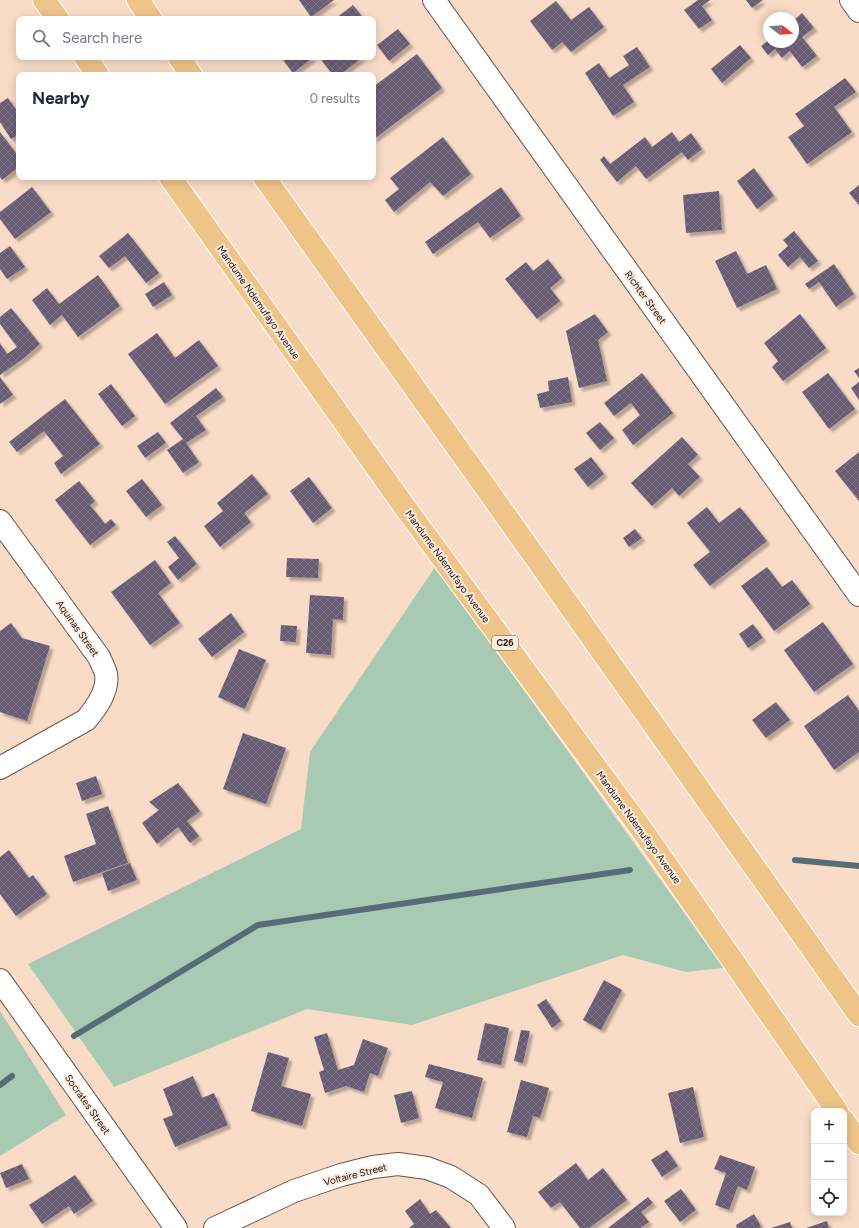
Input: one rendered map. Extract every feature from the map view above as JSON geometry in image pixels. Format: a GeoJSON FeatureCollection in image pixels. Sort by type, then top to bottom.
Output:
{"type":"FeatureCollection","features":[{"type":"Feature","properties":{"kind":"main road"},"geometry":{"type":"LineString","coordinates":[[44,0],[56,16]]}},
{"type":"Feature","properties":{"kind":"main road"},"geometry":{"type":"LineString","coordinates":[[138,0],[149,16]]}},
{"type":"Feature","properties":{"kind":"main road"},"geometry":{"type":"LineString","coordinates":[[87,60],[96,72]]}},
{"type":"Feature","properties":{"kind":"main road"},"geometry":{"type":"LineString","coordinates":[[181,60],[189,72]]}},
{"type":"Feature","properties":{"kind":"main road","name":"Mandume Ndemufayo Avenue"},"geometry":{"type":"LineString","coordinates":[[172,180],[404,506],[645,834],[835,1108]]}},
{"type":"Feature","properties":{"kind":"main road"},"geometry":{"type":"LineString","coordinates":[[266,180],[859,1015]]}},
{"type":"Feature","properties":{"kind":"main road"},"geometry":{"type":"LineString","coordinates":[[847,1125],[859,1143]]}},
{"type":"Feature","properties":{"kind":"street","name":"Richter Street"},"geometry":{"type":"LineString","coordinates":[[434,0],[859,595]]}},
{"type":"Feature","properties":{"kind":"street"},"geometry":{"type":"LineString","coordinates":[[851,0],[859,10]]}},
{"type":"Feature","properties":{"kind":"street","name":"Aquinas Street"},"geometry":{"type":"LineString","coordinates":[[0,521],[99,657],[106,675],[104,694],[96,709],[86,720],[0,768]]}},
{"type":"Feature","properties":{"kind":"street","name":"Socrates Street"},"geometry":{"type":"LineString","coordinates":[[0,980],[176,1228]]}},
{"type":"Feature","properties":{"kind":"street","name":"Voltaire Street"},"geometry":{"type":"LineString","coordinates":[[215,1228],[294,1191],[341,1175],[373,1167],[398,1164],[427,1168],[451,1177],[479,1195],[504,1228]]}},
{"type":"Feature","properties":{"kind":"green space"},"geometry":{"type":"Polygon","coordinates":[[[435,567],[724,968],[686,972],[623,955],[412,1025],[307,1009],[114,1087],[28,964],[301,829],[310,752],[435,567]]]}},
{"type":"Feature","properties":{"kind":"green space"},"geometry":{"type":"Polygon","coordinates":[[[0,1011],[66,1115],[0,1156],[0,1011]]]}},
{"type":"Feature","properties":{"kind":"building"},"geometry":{"type":"Polygon","coordinates":[[[299,0],[334,0],[312,16],[310,16],[299,0]]]}},
{"type":"Feature","properties":{"kind":"building"},"geometry":{"type":"Polygon","coordinates":[[[698,0],[710,0],[702,6],[712,20],[699,29],[684,10],[698,0]]]}},
{"type":"Feature","properties":{"kind":"building"},"geometry":{"type":"Polygon","coordinates":[[[746,0],[763,0],[752,8],[746,0]]]}},
{"type":"Feature","properties":{"kind":"building"},"geometry":{"type":"Polygon","coordinates":[[[556,1],[571,20],[589,7],[604,27],[571,52],[562,42],[552,50],[530,21],[556,1]]]}},
{"type":"Feature","properties":{"kind":"building"},"geometry":{"type":"Polygon","coordinates":[[[353,5],[362,16],[339,16],[353,5]]]}},
{"type":"Feature","properties":{"kind":"building"},"geometry":{"type":"Polygon","coordinates":[[[802,13],[814,28],[802,37],[817,56],[802,67],[790,51],[782,58],[775,49],[768,55],[761,46],[763,44],[763,48],[799,48],[799,16],[802,13]]]}},
{"type":"Feature","properties":{"kind":"building"},"geometry":{"type":"Polygon","coordinates":[[[398,29],[410,44],[389,61],[377,45],[398,29]]]}},
{"type":"Feature","properties":{"kind":"building"},"geometry":{"type":"Polygon","coordinates":[[[740,45],[751,58],[722,83],[711,69],[740,45]]]}},
{"type":"Feature","properties":{"kind":"building"},"geometry":{"type":"Polygon","coordinates":[[[637,47],[650,67],[623,85],[634,102],[613,116],[585,73],[599,63],[609,78],[629,65],[623,56],[637,47]]]}},
{"type":"Feature","properties":{"kind":"building"},"geometry":{"type":"Polygon","coordinates":[[[417,54],[442,88],[376,138],[376,85],[417,54]]]}},
{"type":"Feature","properties":{"kind":"building"},"geometry":{"type":"Polygon","coordinates":[[[283,60],[310,60],[294,72],[292,72],[283,60]]]}},
{"type":"Feature","properties":{"kind":"building"},"geometry":{"type":"Polygon","coordinates":[[[321,60],[359,60],[344,72],[331,72],[321,60]]]}},
{"type":"Feature","properties":{"kind":"building"},"geometry":{"type":"Polygon","coordinates":[[[845,78],[856,92],[834,107],[852,132],[807,164],[788,137],[804,126],[795,114],[845,78]]]}},
{"type":"Feature","properties":{"kind":"building"},"geometry":{"type":"Polygon","coordinates":[[[8,98],[16,110],[16,136],[11,139],[0,122],[0,103],[8,98]]]}},
{"type":"Feature","properties":{"kind":"building"},"geometry":{"type":"Polygon","coordinates":[[[0,132],[16,153],[16,169],[2,180],[0,177],[0,132]]]}},
{"type":"Feature","properties":{"kind":"building"},"geometry":{"type":"Polygon","coordinates":[[[672,132],[679,142],[691,133],[702,149],[688,160],[682,152],[646,179],[636,166],[617,182],[600,160],[604,156],[610,164],[645,137],[652,147],[672,132]]]}},
{"type":"Feature","properties":{"kind":"building"},"geometry":{"type":"Polygon","coordinates":[[[443,137],[471,174],[443,196],[430,182],[394,212],[385,200],[399,189],[390,178],[443,137]]]}},
{"type":"Feature","properties":{"kind":"building"},"geometry":{"type":"Polygon","coordinates":[[[754,168],[774,196],[757,209],[737,181],[754,168]]]}},
{"type":"Feature","properties":{"kind":"building"},"geometry":{"type":"Polygon","coordinates":[[[859,185],[859,205],[849,193],[859,185]]]}},
{"type":"Feature","properties":{"kind":"building"},"geometry":{"type":"Polygon","coordinates":[[[32,187],[51,212],[15,239],[0,219],[0,212],[32,187]]]}},
{"type":"Feature","properties":{"kind":"building"},"geometry":{"type":"Polygon","coordinates":[[[501,187],[521,216],[490,238],[478,222],[433,254],[425,242],[501,187]]]}},
{"type":"Feature","properties":{"kind":"building"},"geometry":{"type":"Polygon","coordinates":[[[719,191],[722,230],[686,233],[683,195],[719,191]]]}},
{"type":"Feature","properties":{"kind":"building"},"geometry":{"type":"Polygon","coordinates":[[[794,231],[818,261],[809,268],[800,257],[788,267],[778,255],[788,246],[783,240],[794,231]]]}},
{"type":"Feature","properties":{"kind":"building"},"geometry":{"type":"Polygon","coordinates":[[[128,233],[159,273],[146,283],[125,256],[109,268],[99,256],[128,233]]]}},
{"type":"Feature","properties":{"kind":"building"},"geometry":{"type":"Polygon","coordinates":[[[10,246],[25,267],[7,279],[0,269],[0,253],[10,246]]]}},
{"type":"Feature","properties":{"kind":"building"},"geometry":{"type":"Polygon","coordinates":[[[736,251],[747,274],[766,265],[777,289],[737,308],[715,261],[736,251]]]}},
{"type":"Feature","properties":{"kind":"building"},"geometry":{"type":"Polygon","coordinates":[[[548,259],[562,278],[550,288],[560,301],[537,319],[505,279],[526,262],[533,271],[548,259]]]}},
{"type":"Feature","properties":{"kind":"building"},"geometry":{"type":"Polygon","coordinates":[[[834,264],[854,294],[836,307],[819,282],[809,289],[805,284],[834,264]]]}},
{"type":"Feature","properties":{"kind":"building"},"geometry":{"type":"Polygon","coordinates":[[[98,275],[120,306],[78,337],[62,315],[50,325],[32,300],[47,288],[59,304],[98,275]]]}},
{"type":"Feature","properties":{"kind":"building"},"geometry":{"type":"Polygon","coordinates":[[[164,282],[172,295],[153,307],[145,294],[164,282]]]}},
{"type":"Feature","properties":{"kind":"building"},"geometry":{"type":"Polygon","coordinates":[[[11,308],[40,344],[24,358],[0,375],[0,343],[7,354],[17,347],[0,324],[0,317],[11,308]]]}},
{"type":"Feature","properties":{"kind":"building"},"geometry":{"type":"Polygon","coordinates":[[[595,314],[608,332],[598,340],[607,381],[579,388],[566,331],[595,314]]]}},
{"type":"Feature","properties":{"kind":"building"},"geometry":{"type":"Polygon","coordinates":[[[800,314],[826,348],[783,381],[772,367],[778,361],[764,343],[800,314]]]}},
{"type":"Feature","properties":{"kind":"building"},"geometry":{"type":"Polygon","coordinates":[[[157,333],[175,358],[199,340],[218,366],[165,404],[128,354],[157,333]]]}},
{"type":"Feature","properties":{"kind":"building"},"geometry":{"type":"Polygon","coordinates":[[[859,368],[859,378],[854,371],[859,368]]]}},
{"type":"Feature","properties":{"kind":"building"},"geometry":{"type":"Polygon","coordinates":[[[642,373],[673,413],[633,445],[622,430],[640,415],[631,403],[614,416],[604,403],[642,373]]]}},
{"type":"Feature","properties":{"kind":"building"},"geometry":{"type":"Polygon","coordinates":[[[828,373],[855,409],[829,429],[802,392],[828,373]]]}},
{"type":"Feature","properties":{"kind":"building"},"geometry":{"type":"Polygon","coordinates":[[[0,377],[13,395],[0,404],[0,377]]]}},
{"type":"Feature","properties":{"kind":"building"},"geometry":{"type":"Polygon","coordinates":[[[568,377],[572,402],[540,408],[537,394],[549,391],[548,381],[568,377]]]}},
{"type":"Feature","properties":{"kind":"building"},"geometry":{"type":"Polygon","coordinates":[[[859,382],[859,400],[851,388],[859,382]]]}},
{"type":"Feature","properties":{"kind":"building"},"geometry":{"type":"Polygon","coordinates":[[[111,384],[135,416],[122,426],[98,394],[111,384]]]}},
{"type":"Feature","properties":{"kind":"building"},"geometry":{"type":"Polygon","coordinates":[[[216,388],[223,397],[196,416],[206,430],[186,443],[199,462],[183,473],[167,450],[183,439],[170,423],[216,388]]]}},
{"type":"Feature","properties":{"kind":"building"},"geometry":{"type":"Polygon","coordinates":[[[65,399],[100,444],[61,474],[54,463],[63,456],[44,431],[17,452],[9,442],[65,399]]]}},
{"type":"Feature","properties":{"kind":"building"},"geometry":{"type":"Polygon","coordinates":[[[600,422],[614,438],[600,450],[586,433],[600,422]]]}},
{"type":"Feature","properties":{"kind":"building"},"geometry":{"type":"Polygon","coordinates":[[[158,432],[166,443],[145,458],[137,446],[158,432]]]}},
{"type":"Feature","properties":{"kind":"building"},"geometry":{"type":"Polygon","coordinates":[[[682,437],[698,455],[688,464],[700,477],[679,496],[672,488],[652,506],[631,483],[682,437]]]}},
{"type":"Feature","properties":{"kind":"building"},"geometry":{"type":"Polygon","coordinates":[[[859,452],[859,501],[835,471],[859,452]]]}},
{"type":"Feature","properties":{"kind":"building"},"geometry":{"type":"Polygon","coordinates":[[[591,457],[604,474],[588,487],[574,469],[591,457]]]}},
{"type":"Feature","properties":{"kind":"building"},"geometry":{"type":"Polygon","coordinates":[[[252,474],[268,494],[244,513],[251,522],[220,547],[204,526],[223,511],[217,503],[252,474]]]}},
{"type":"Feature","properties":{"kind":"building"},"geometry":{"type":"Polygon","coordinates":[[[309,477],[332,508],[313,523],[290,491],[309,477]]]}},
{"type":"Feature","properties":{"kind":"building"},"geometry":{"type":"Polygon","coordinates":[[[142,479],[162,505],[146,517],[126,491],[142,479]]]}},
{"type":"Feature","properties":{"kind":"building"},"geometry":{"type":"Polygon","coordinates":[[[79,481],[95,501],[90,505],[105,524],[111,519],[116,525],[90,545],[55,500],[79,481]]]}},
{"type":"Feature","properties":{"kind":"building"},"geometry":{"type":"Polygon","coordinates":[[[707,507],[719,523],[740,507],[767,541],[710,586],[693,565],[710,552],[687,523],[707,507]]]}},
{"type":"Feature","properties":{"kind":"building"},"geometry":{"type":"Polygon","coordinates":[[[635,529],[642,538],[629,547],[623,538],[635,529]]]}},
{"type":"Feature","properties":{"kind":"building"},"geometry":{"type":"Polygon","coordinates":[[[175,536],[197,564],[178,580],[168,567],[179,558],[167,542],[175,536]]]}},
{"type":"Feature","properties":{"kind":"building"},"geometry":{"type":"Polygon","coordinates":[[[287,558],[319,559],[318,578],[286,577],[287,558]]]}},
{"type":"Feature","properties":{"kind":"building"},"geometry":{"type":"Polygon","coordinates":[[[155,560],[171,583],[158,593],[180,623],[150,645],[111,592],[155,560]]]}},
{"type":"Feature","properties":{"kind":"building"},"geometry":{"type":"Polygon","coordinates":[[[767,567],[782,587],[792,580],[810,604],[774,631],[741,586],[767,567]]]}},
{"type":"Feature","properties":{"kind":"building"},"geometry":{"type":"Polygon","coordinates":[[[310,595],[344,597],[343,620],[333,619],[331,655],[306,653],[310,595]]]}},
{"type":"Feature","properties":{"kind":"building"},"geometry":{"type":"Polygon","coordinates":[[[231,613],[244,632],[212,657],[198,639],[231,613]]]}},
{"type":"Feature","properties":{"kind":"building"},"geometry":{"type":"Polygon","coordinates":[[[823,622],[853,664],[814,692],[784,650],[823,622]]]}},
{"type":"Feature","properties":{"kind":"building"},"geometry":{"type":"Polygon","coordinates":[[[11,623],[22,638],[50,646],[27,721],[0,712],[0,631],[11,623]]]}},
{"type":"Feature","properties":{"kind":"building"},"geometry":{"type":"Polygon","coordinates":[[[753,624],[763,638],[748,648],[739,634],[753,624]]]}},
{"type":"Feature","properties":{"kind":"building"},"geometry":{"type":"Polygon","coordinates":[[[281,625],[297,626],[296,642],[280,641],[281,625]]]}},
{"type":"Feature","properties":{"kind":"building"},"geometry":{"type":"Polygon","coordinates":[[[239,649],[266,660],[245,709],[218,697],[239,649]]]}},
{"type":"Feature","properties":{"kind":"building"},"geometry":{"type":"Polygon","coordinates":[[[848,695],[859,711],[859,752],[834,770],[804,726],[848,695]]]}},
{"type":"Feature","properties":{"kind":"building"},"geometry":{"type":"Polygon","coordinates":[[[776,702],[790,720],[766,738],[752,720],[776,702]]]}},
{"type":"Feature","properties":{"kind":"building"},"geometry":{"type":"Polygon","coordinates":[[[243,733],[286,748],[266,804],[223,789],[243,733]]]}},
{"type":"Feature","properties":{"kind":"building"},"geometry":{"type":"Polygon","coordinates":[[[96,776],[102,794],[82,801],[76,783],[96,776]]]}},
{"type":"Feature","properties":{"kind":"building"},"geometry":{"type":"Polygon","coordinates":[[[178,783],[200,811],[187,821],[199,836],[190,843],[178,827],[157,844],[142,823],[159,810],[149,802],[178,783]]]}},
{"type":"Feature","properties":{"kind":"building"},"geometry":{"type":"Polygon","coordinates":[[[108,806],[128,863],[73,882],[64,856],[96,844],[86,814],[108,806]]]}},
{"type":"Feature","properties":{"kind":"building"},"geometry":{"type":"Polygon","coordinates":[[[9,850],[29,878],[33,875],[47,894],[16,916],[0,894],[0,857],[9,850]]]}},
{"type":"Feature","properties":{"kind":"building"},"geometry":{"type":"Polygon","coordinates":[[[130,863],[137,880],[108,891],[102,873],[130,863]]]}},
{"type":"Feature","properties":{"kind":"building"},"geometry":{"type":"Polygon","coordinates":[[[604,980],[622,990],[601,1030],[583,1020],[604,980]]]}},
{"type":"Feature","properties":{"kind":"building"},"geometry":{"type":"Polygon","coordinates":[[[546,999],[561,1021],[552,1028],[537,1005],[546,999]]]}},
{"type":"Feature","properties":{"kind":"building"},"geometry":{"type":"Polygon","coordinates":[[[485,1023],[509,1028],[501,1065],[477,1060],[485,1023]]]}},
{"type":"Feature","properties":{"kind":"building"},"geometry":{"type":"Polygon","coordinates":[[[521,1030],[530,1031],[523,1063],[514,1061],[521,1030]]]}},
{"type":"Feature","properties":{"kind":"building"},"geometry":{"type":"Polygon","coordinates":[[[327,1033],[338,1070],[354,1065],[363,1039],[388,1048],[378,1076],[370,1073],[364,1092],[346,1086],[325,1093],[319,1072],[324,1070],[314,1037],[327,1033]]]}},
{"type":"Feature","properties":{"kind":"building"},"geometry":{"type":"Polygon","coordinates":[[[268,1052],[289,1058],[281,1086],[311,1094],[302,1126],[251,1111],[268,1052]]]}},
{"type":"Feature","properties":{"kind":"building"},"geometry":{"type":"Polygon","coordinates":[[[429,1064],[483,1078],[472,1118],[435,1108],[443,1082],[425,1077],[429,1064]]]}},
{"type":"Feature","properties":{"kind":"building"},"geometry":{"type":"Polygon","coordinates":[[[193,1076],[202,1098],[214,1093],[228,1125],[175,1147],[163,1119],[173,1115],[163,1089],[193,1076]]]}},
{"type":"Feature","properties":{"kind":"building"},"geometry":{"type":"Polygon","coordinates":[[[521,1080],[549,1088],[540,1118],[533,1116],[527,1137],[507,1132],[521,1080]]]}},
{"type":"Feature","properties":{"kind":"building"},"geometry":{"type":"Polygon","coordinates":[[[693,1087],[704,1137],[680,1143],[668,1093],[693,1087]]]}},
{"type":"Feature","properties":{"kind":"building"},"geometry":{"type":"Polygon","coordinates":[[[412,1091],[419,1118],[401,1123],[394,1095],[412,1091]]]}},
{"type":"Feature","properties":{"kind":"building"},"geometry":{"type":"Polygon","coordinates":[[[667,1150],[678,1166],[662,1177],[651,1160],[667,1150]]]}},
{"type":"Feature","properties":{"kind":"building"},"geometry":{"type":"Polygon","coordinates":[[[720,1155],[755,1167],[747,1190],[738,1186],[729,1210],[715,1205],[726,1173],[714,1169],[720,1155]]]}},
{"type":"Feature","properties":{"kind":"building"},"geometry":{"type":"Polygon","coordinates":[[[576,1163],[588,1180],[603,1168],[627,1200],[589,1228],[580,1228],[560,1202],[551,1208],[538,1192],[576,1163]]]}},
{"type":"Feature","properties":{"kind":"building"},"geometry":{"type":"Polygon","coordinates":[[[22,1164],[29,1179],[6,1188],[0,1173],[22,1164]]]}},
{"type":"Feature","properties":{"kind":"building"},"geometry":{"type":"Polygon","coordinates":[[[75,1175],[93,1201],[74,1214],[69,1206],[42,1224],[29,1205],[75,1175]]]}},
{"type":"Feature","properties":{"kind":"building"},"geometry":{"type":"Polygon","coordinates":[[[681,1189],[696,1210],[680,1222],[664,1201],[681,1189]]]}},
{"type":"Feature","properties":{"kind":"building"},"geometry":{"type":"Polygon","coordinates":[[[648,1197],[653,1203],[641,1212],[649,1222],[640,1228],[608,1228],[648,1197]]]}},
{"type":"Feature","properties":{"kind":"building"},"geometry":{"type":"Polygon","coordinates":[[[420,1199],[430,1214],[436,1210],[451,1228],[409,1228],[414,1224],[405,1211],[420,1199]]]}},
{"type":"Feature","properties":{"kind":"building"},"geometry":{"type":"Polygon","coordinates":[[[754,1214],[761,1226],[759,1228],[737,1228],[736,1225],[754,1214]]]}},
{"type":"Feature","properties":{"kind":"building"},"geometry":{"type":"Polygon","coordinates":[[[827,1221],[829,1228],[806,1228],[827,1221]]]}},
{"type":"Feature","properties":{"kind":"building"},"geometry":{"type":"Polygon","coordinates":[[[790,1222],[792,1228],[771,1228],[790,1222]]]}},
{"type":"Feature","properties":{"kind":"waterway"},"geometry":{"type":"LineString","coordinates":[[795,860],[859,866]]}},
{"type":"Feature","properties":{"kind":"waterway"},"geometry":{"type":"LineString","coordinates":[[74,1036],[258,925],[630,870]]}},
{"type":"Feature","properties":{"kind":"waterway"},"geometry":{"type":"LineString","coordinates":[[0,1085],[12,1076]]}}]}
